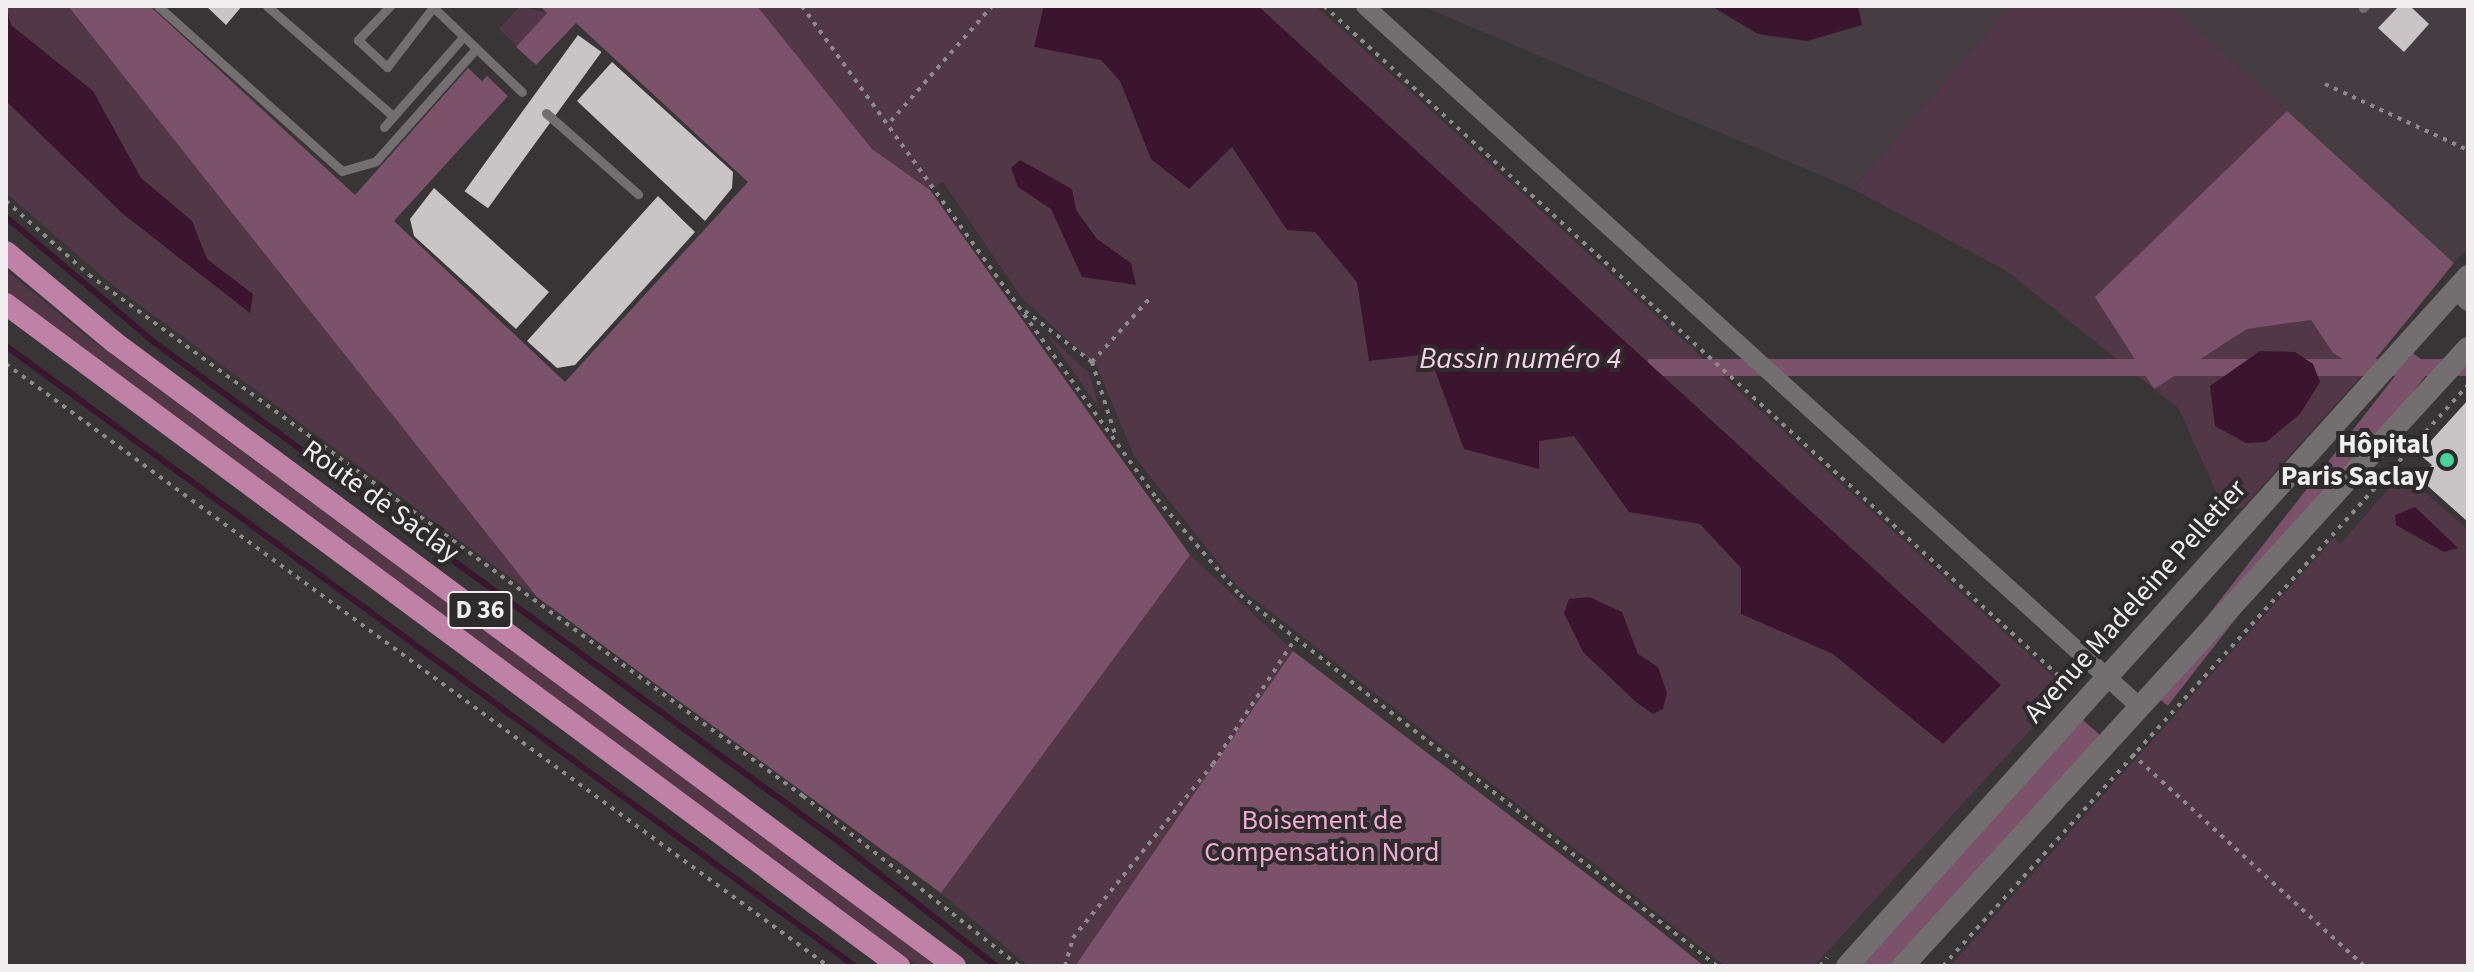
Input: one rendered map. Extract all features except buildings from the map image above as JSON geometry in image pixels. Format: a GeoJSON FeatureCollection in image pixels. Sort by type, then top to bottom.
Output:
{"type":"FeatureCollection","features":[{"type":"Feature","properties":{"kind":"main road","name":"Route de Saclay"},"geometry":{"type":"LineString","coordinates":[[6,252],[114,342],[955,966]]}},
{"type":"Feature","properties":{"kind":"main road","name":"D 36"},"geometry":{"type":"LineString","coordinates":[[6,304],[899,966]]}},
{"type":"Feature","properties":{"kind":"street"},"geometry":{"type":"LineString","coordinates":[[1365,6],[2141,708]]}},
{"type":"Feature","properties":{"kind":"street","name":"Avenue Madeleine Pelletier"},"geometry":{"type":"LineString","coordinates":[[1847,966],[2108,676],[2464,289]]}},
{"type":"Feature","properties":{"kind":"street"},"geometry":{"type":"LineString","coordinates":[[1903,966],[2468,348]]}},
{"type":"Feature","properties":{"kind":"lane"},"geometry":{"type":"LineString","coordinates":[[158,6],[342,171],[376,161],[475,50]]}},
{"type":"Feature","properties":{"kind":"lane"},"geometry":{"type":"LineString","coordinates":[[267,6],[393,116]]}},
{"type":"Feature","properties":{"kind":"lane"},"geometry":{"type":"LineString","coordinates":[[390,6],[358,40],[387,67],[420,29],[433,6],[475,50],[522,92]]}},
{"type":"Feature","properties":{"kind":"lane"},"geometry":{"type":"LineString","coordinates":[[384,127],[463,37]]}},
{"type":"Feature","properties":{"kind":"lane"},"geometry":{"type":"LineString","coordinates":[[546,113],[638,194]]}},
{"type":"Feature","properties":{"kind":"path"},"geometry":{"type":"LineString","coordinates":[[802,6],[891,121],[1019,307],[1196,549],[1293,642],[1717,966]]}},
{"type":"Feature","properties":{"kind":"path"},"geometry":{"type":"LineString","coordinates":[[891,121],[992,6]]}},
{"type":"Feature","properties":{"kind":"path"},"geometry":{"type":"LineString","coordinates":[[1324,6],[2058,675],[2064,695]]}},
{"type":"Feature","properties":{"kind":"path"},"geometry":{"type":"LineString","coordinates":[[2325,84],[2468,150]]}},
{"type":"Feature","properties":{"kind":"path"},"geometry":{"type":"LineString","coordinates":[[6,201],[89,275],[803,796],[1019,966]]}},
{"type":"Feature","properties":{"kind":"path"},"geometry":{"type":"LineString","coordinates":[[1092,362],[1151,297]]}},
{"type":"Feature","properties":{"kind":"path"},"geometry":{"type":"LineString","coordinates":[[1019,307],[1092,362],[1118,443]]}},
{"type":"Feature","properties":{"kind":"path"},"geometry":{"type":"LineString","coordinates":[[6,364],[828,966]]}},
{"type":"Feature","properties":{"kind":"path"},"geometry":{"type":"LineString","coordinates":[[1943,966],[2468,385]]}},
{"type":"Feature","properties":{"kind":"path"},"geometry":{"type":"LineString","coordinates":[[1065,966],[1073,938],[1213,764],[1293,642]]}},
{"type":"Feature","properties":{"kind":"path"},"geometry":{"type":"LineString","coordinates":[[2132,754],[2364,966]]}},
{"type":"Feature","properties":{"kind":"shaded area"},"geometry":{"type":"Polygon","coordinates":[[[6,6],[68,6],[537,597],[110,283],[6,193],[6,6]]]}},
{"type":"Feature","properties":{"kind":"shaded area"},"geometry":{"type":"Polygon","coordinates":[[[520,6],[547,13],[517,46],[499,29],[520,6]]]}},
{"type":"Feature","properties":{"kind":"shaded area"},"geometry":{"type":"Polygon","coordinates":[[[757,6],[1316,6],[2059,682],[2025,719],[2033,727],[1814,966],[1725,966],[1235,584],[1134,456],[1097,367],[1022,298],[943,182],[930,190],[872,149],[757,6]]]}},
{"type":"Feature","properties":{"kind":"shaded area"},"geometry":{"type":"Polygon","coordinates":[[[1422,6],[2010,6],[1853,189],[1422,6]]]}},
{"type":"Feature","properties":{"kind":"shaded area"},"geometry":{"type":"Polygon","coordinates":[[[2010,6],[2171,6],[2287,111],[2095,298],[2220,347],[2247,329],[2311,320],[2333,353],[2364,373],[2243,507],[2225,512],[2179,409],[2007,271],[1853,189],[2010,6]]]}},
{"type":"Feature","properties":{"kind":"shaded area"},"geometry":{"type":"Polygon","coordinates":[[[2171,6],[2468,6],[2468,248],[2454,263],[2171,6]]]}},
{"type":"Feature","properties":{"kind":"shaded area"},"geometry":{"type":"Polygon","coordinates":[[[6,270],[81,332],[938,966],[918,966],[6,293],[6,270]]]}},
{"type":"Feature","properties":{"kind":"shaded area"},"geometry":{"type":"Polygon","coordinates":[[[1046,333],[1089,373],[1100,410],[1046,333]]]}},
{"type":"Feature","properties":{"kind":"shaded area"},"geometry":{"type":"Polygon","coordinates":[[[2403,473],[2468,530],[2468,966],[1950,966],[2334,538],[2340,544],[2403,473]]]}},
{"type":"Feature","properties":{"kind":"shaded area"},"geometry":{"type":"Polygon","coordinates":[[[1190,555],[1293,651],[1075,966],[1028,966],[941,893],[1190,555]]]}},
{"type":"Feature","properties":{"kind":"green space"},"geometry":{"type":"Polygon","coordinates":[[[68,6],[150,6],[355,195],[468,68],[482,81],[487,76],[508,96],[394,221],[565,382],[748,182],[576,23],[536,65],[516,47],[547,13],[540,6],[757,6],[872,149],[930,190],[1190,555],[941,893],[537,597],[68,6]]]}},
{"type":"Feature","properties":{"kind":"green space"},"geometry":{"type":"Polygon","coordinates":[[[2287,111],[2454,263],[2364,373],[2333,353],[2311,320],[2247,329],[2154,389],[2095,297],[2287,111]]]}},
{"type":"Feature","properties":{"kind":"green space"},"geometry":{"type":"Polygon","coordinates":[[[2413,353],[2432,368],[2168,706],[2149,691],[2413,353]]]}},
{"type":"Feature","properties":{"kind":"green space"},"geometry":{"type":"Polygon","coordinates":[[[1648,359],[2468,359],[2468,376],[1648,376],[1648,359]]]}},
{"type":"Feature","properties":{"kind":"green space","name":"Boisement de Compensation Nord"},"geometry":{"type":"Polygon","coordinates":[[[1293,651],[1633,909],[1704,966],[1075,966],[1293,651]]]}},
{"type":"Feature","properties":{"kind":"green space"},"geometry":{"type":"Polygon","coordinates":[[[2082,719],[2100,735],[1892,966],[1860,966],[2082,719]]]}},
{"type":"Feature","properties":{"kind":"water"},"geometry":{"type":"Polygon","coordinates":[[[6,6],[11,25],[93,91],[141,178],[192,221],[207,259],[253,294],[250,313],[123,214],[6,101],[6,6]]]}},
{"type":"Feature","properties":{"kind":"water","name":"Bassin numéro 4"},"geometry":{"type":"Polygon","coordinates":[[[1044,6],[1258,6],[2001,685],[1943,744],[1833,654],[1741,614],[1741,568],[1700,524],[1629,512],[1574,436],[1539,441],[1539,469],[1464,449],[1429,354],[1369,361],[1357,282],[1315,232],[1287,230],[1232,147],[1189,189],[1151,159],[1120,81],[1101,60],[1034,47],[1044,6]]]}},
{"type":"Feature","properties":{"kind":"water"},"geometry":{"type":"Polygon","coordinates":[[[1711,6],[1858,6],[1862,25],[1807,41],[1758,34],[1711,6]]]}},
{"type":"Feature","properties":{"kind":"water"},"geometry":{"type":"Polygon","coordinates":[[[1020,160],[1072,189],[1076,210],[1097,239],[1131,263],[1136,285],[1082,277],[1051,209],[1018,187],[1011,168],[1020,160]]]}},
{"type":"Feature","properties":{"kind":"water"},"geometry":{"type":"Polygon","coordinates":[[[2260,351],[2295,352],[2313,364],[2320,382],[2300,414],[2266,442],[2246,443],[2215,426],[2210,386],[2260,351]]]}},
{"type":"Feature","properties":{"kind":"water"},"geometry":{"type":"Polygon","coordinates":[[[2415,507],[2458,548],[2444,552],[2396,525],[2395,515],[2415,507]]]}},
{"type":"Feature","properties":{"kind":"water"},"geometry":{"type":"Polygon","coordinates":[[[1589,597],[1622,612],[1638,654],[1658,667],[1667,693],[1663,709],[1653,714],[1636,702],[1583,652],[1564,613],[1569,599],[1589,597]]]}},
{"type":"Feature","properties":{"kind":"waterway"},"geometry":{"type":"LineString","coordinates":[[6,217],[155,343],[839,842],[996,966]]}},
{"type":"Feature","properties":{"kind":"waterway"},"geometry":{"type":"LineString","coordinates":[[6,346],[855,966]]}},
{"type":"Feature","properties":{"kind":"place","name":"Hôpital Paris Saclay"},"geometry":{"type":"Point","coordinates":[2447,460]}}]}
